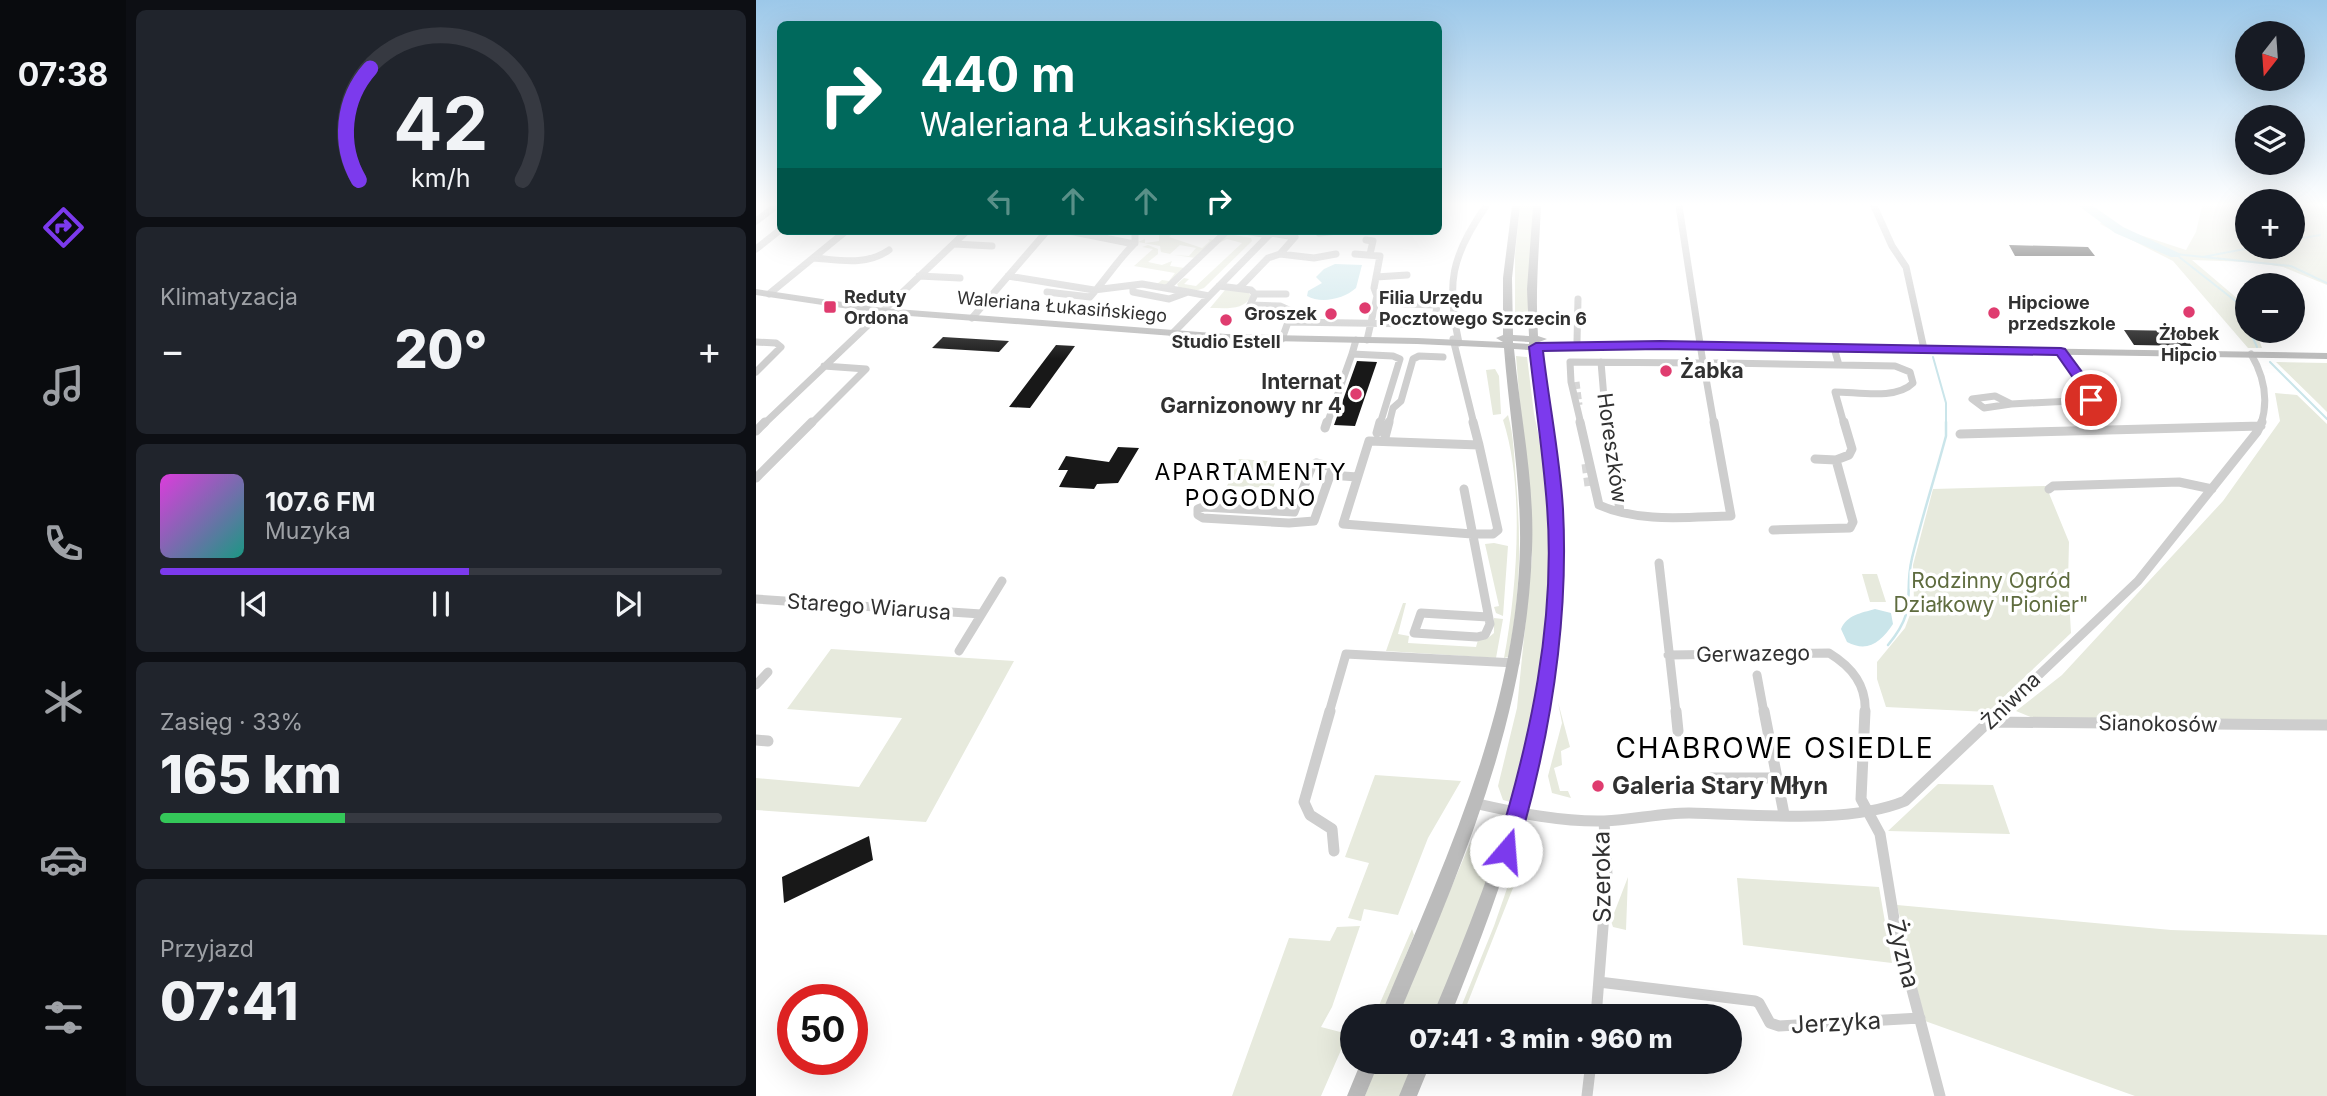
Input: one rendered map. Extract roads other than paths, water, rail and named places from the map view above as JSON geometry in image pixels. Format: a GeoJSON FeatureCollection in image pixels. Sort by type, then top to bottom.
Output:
{"type":"FeatureCollection","features":[{"type":"Feature","properties":{"kind":"main road"},"geometry":{"type":"LineString","coordinates":[[1446,1004],[1490,896],[1518,813]]}},
{"type":"Feature","properties":{"kind":"street"},"geometry":{"type":"LineString","coordinates":[[757,303],[814,258],[869,261],[880,257]]}},
{"type":"Feature","properties":{"kind":"street"},"geometry":{"type":"LineString","coordinates":[[756,431],[940,257]]}},
{"type":"Feature","properties":{"kind":"street"},"geometry":{"type":"LineString","coordinates":[[972,318],[1024,257]]}},
{"type":"Feature","properties":{"kind":"street"},"geometry":{"type":"LineString","coordinates":[[1047,292],[1083,299],[1092,296],[1094,290],[1110,275],[1114,263],[1120,257]]}},
{"type":"Feature","properties":{"kind":"street"},"geometry":{"type":"LineString","coordinates":[[1167,288],[1199,257]]}},
{"type":"Feature","properties":{"kind":"street"},"geometry":{"type":"LineString","coordinates":[[1172,334],[1247,257]]}},
{"type":"Feature","properties":{"kind":"street"},"geometry":{"type":"LineString","coordinates":[[1239,288],[1271,257]]}},
{"type":"Feature","properties":{"kind":"street"},"geometry":{"type":"LineString","coordinates":[[1367,340],[1377,296],[1374,288],[1380,257]]}},
{"type":"Feature","properties":{"kind":"street"},"geometry":{"type":"LineString","coordinates":[[1457,257],[1452,272],[1451,307],[1456,341],[1498,525],[1495,533],[1472,534],[1343,524],[1367,442],[1479,445]]}},
{"type":"Feature","properties":{"kind":"street"},"geometry":{"type":"LineString","coordinates":[[1395,1004],[1478,804],[1515,663],[1527,548],[1506,301],[1511,257]]}},
{"type":"Feature","properties":{"kind":"street"},"geometry":{"type":"LineString","coordinates":[[1518,813],[1542,708],[1557,571],[1555,507],[1535,342],[1532,287],[1534,257]]}},
{"type":"Feature","properties":{"kind":"street","name":"Horeszków"},"geometry":{"type":"LineString","coordinates":[[1687,257],[1731,516],[1643,515],[1620,512],[1613,438],[1604,398],[1601,362],[1704,370]]}},
{"type":"Feature","properties":{"kind":"street"},"geometry":{"type":"LineString","coordinates":[[1899,257],[1906,267],[1924,349]]}},
{"type":"Feature","properties":{"kind":"street"},"geometry":{"type":"LineString","coordinates":[[1376,277],[1407,275]]}},
{"type":"Feature","properties":{"kind":"street"},"geometry":{"type":"LineString","coordinates":[[919,276],[960,278]]}},
{"type":"Feature","properties":{"kind":"street"},"geometry":{"type":"LineString","coordinates":[[1008,276],[1094,290],[1142,284],[1209,296]]}},
{"type":"Feature","properties":{"kind":"street"},"geometry":{"type":"LineString","coordinates":[[1219,286],[1251,290],[1255,294],[1286,294]]}},
{"type":"Feature","properties":{"kind":"street"},"geometry":{"type":"LineString","coordinates":[[1133,287],[1133,292],[1172,300],[1181,298],[1188,292]]}},
{"type":"Feature","properties":{"kind":"street","name":"Waleriana Łukasińskiego"},"geometry":{"type":"LineString","coordinates":[[756,292],[883,311],[1172,334],[1282,339],[1577,341],[1660,345]]}},
{"type":"Feature","properties":{"kind":"street"},"geometry":{"type":"LineString","coordinates":[[1255,294],[1250,305],[1286,307],[1291,311],[1282,339]]}},
{"type":"Feature","properties":{"kind":"street"},"geometry":{"type":"LineString","coordinates":[[1577,341],[1578,299]]}},
{"type":"Feature","properties":{"kind":"street"},"geometry":{"type":"LineString","coordinates":[[1288,322],[1431,323],[1438,301],[1404,304]]}},
{"type":"Feature","properties":{"kind":"street"},"geometry":{"type":"LineString","coordinates":[[1325,428],[1356,340]]}},
{"type":"Feature","properties":{"kind":"street"},"geometry":{"type":"LineString","coordinates":[[756,342],[776,343],[781,347],[756,372]]}},
{"type":"Feature","properties":{"kind":"street","name":"Waleriana Łukasińskiego"},"geometry":{"type":"LineString","coordinates":[[1535,342],[2327,356]]}},
{"type":"Feature","properties":{"kind":"street"},"geometry":{"type":"LineString","coordinates":[[1834,348],[1839,365]]}},
{"type":"Feature","properties":{"kind":"street"},"geometry":{"type":"LineString","coordinates":[[2011,404],[2091,400],[2092,395],[2061,352]]}},
{"type":"Feature","properties":{"kind":"street"},"geometry":{"type":"LineString","coordinates":[[1352,354],[1393,356],[1400,359],[1377,433]]}},
{"type":"Feature","properties":{"kind":"street"},"geometry":{"type":"LineString","coordinates":[[1960,434],[2261,426],[2266,414],[2265,400],[2257,365],[2251,354]]}},
{"type":"Feature","properties":{"kind":"street"},"geometry":{"type":"LineString","coordinates":[[1384,441],[1393,408],[1401,401],[1413,359],[1419,356],[1443,357]]}},
{"type":"Feature","properties":{"kind":"street"},"geometry":{"type":"LineString","coordinates":[[1601,362],[1575,361],[1568,364],[1596,499],[1602,507],[1620,512]]}},
{"type":"Feature","properties":{"kind":"street"},"geometry":{"type":"LineString","coordinates":[[1575,361],[1572,364],[1576,383]]}},
{"type":"Feature","properties":{"kind":"street"},"geometry":{"type":"LineString","coordinates":[[1704,370],[1721,363],[1899,366],[1910,372],[1913,380],[1909,388],[1899,392],[1835,392],[1852,449],[1849,455],[1836,460],[1815,459]]}},
{"type":"Feature","properties":{"kind":"street"},"geometry":{"type":"LineString","coordinates":[[756,479],[866,369],[824,366]]}},
{"type":"Feature","properties":{"kind":"street"},"geometry":{"type":"LineString","coordinates":[[2224,426],[2252,438]]}},
{"type":"Feature","properties":{"kind":"street","name":"Żniwna"},"geometry":{"type":"LineString","coordinates":[[1604,821],[1668,813],[1868,813],[1896,805],[1913,795],[2138,581],[2261,426]]}},
{"type":"Feature","properties":{"kind":"street"},"geometry":{"type":"LineString","coordinates":[[1773,530],[1850,528],[1853,522],[1836,460]]}},
{"type":"Feature","properties":{"kind":"street"},"geometry":{"type":"LineString","coordinates":[[1313,464],[1332,465],[1330,475],[1316,519],[1311,522],[1203,518],[1198,515],[1198,509],[1203,507],[1294,512],[1313,464]]}},
{"type":"Feature","properties":{"kind":"street"},"geometry":{"type":"LineString","coordinates":[[1330,475],[1357,477]]}},
{"type":"Feature","properties":{"kind":"street"},"geometry":{"type":"LineString","coordinates":[[2049,489],[2053,486],[2179,482],[2212,489]]}},
{"type":"Feature","properties":{"kind":"street"},"geometry":{"type":"LineString","coordinates":[[1589,486],[1591,501],[1599,511],[1620,512]]}},
{"type":"Feature","properties":{"kind":"street"},"geometry":{"type":"LineString","coordinates":[[1464,489],[1488,617],[1489,630],[1480,637],[1414,633],[1421,613],[1488,617]]}},
{"type":"Feature","properties":{"kind":"street","name":"Gerwazego"},"geometry":{"type":"LineString","coordinates":[[1658,563],[1678,731]]}},
{"type":"Feature","properties":{"kind":"street","name":"Starego Wiarusa"},"geometry":{"type":"LineString","coordinates":[[959,651],[1002,581]]}},
{"type":"Feature","properties":{"kind":"street","name":"Starego Wiarusa"},"geometry":{"type":"LineString","coordinates":[[756,600],[981,614]]}},
{"type":"Feature","properties":{"kind":"street","name":"Gerwazego"},"geometry":{"type":"LineString","coordinates":[[1668,655],[1823,652],[1839,659],[1866,693],[1860,794],[1868,813]]}},
{"type":"Feature","properties":{"kind":"street"},"geometry":{"type":"LineString","coordinates":[[1334,851],[1333,828],[1327,822],[1310,817],[1304,810],[1304,802],[1346,654],[1515,663]]}},
{"type":"Feature","properties":{"kind":"street"},"geometry":{"type":"LineString","coordinates":[[756,685],[768,672]]}},
{"type":"Feature","properties":{"kind":"street"},"geometry":{"type":"LineString","coordinates":[[1757,676],[1784,814]]}},
{"type":"Feature","properties":{"kind":"street","name":"Sianokosów"},"geometry":{"type":"LineString","coordinates":[[1990,722],[2325,728]]}},
{"type":"Feature","properties":{"kind":"street"},"geometry":{"type":"LineString","coordinates":[[756,740],[768,741]]}},
{"type":"Feature","properties":{"kind":"street"},"geometry":{"type":"LineString","coordinates":[[1711,778],[1777,778]]}},
{"type":"Feature","properties":{"kind":"street","name":"Szeroka"},"geometry":{"type":"LineString","coordinates":[[1478,804],[1518,813],[1604,821],[1607,875],[1597,1004]]}},
{"type":"Feature","properties":{"kind":"street","name":"Żyzna"},"geometry":{"type":"LineString","coordinates":[[1868,813],[1880,834],[1890,897],[1940,1096]]}},
{"type":"Feature","properties":{"kind":"street","name":"Jerzyka"},"geometry":{"type":"LineString","coordinates":[[1599,982],[1755,1000],[1770,1023],[1779,1026],[1920,1018]]}},
{"type":"Feature","properties":{"kind":"street"},"geometry":{"type":"LineString","coordinates":[[1356,1096],[1365,1074]]}},
{"type":"Feature","properties":{"kind":"street"},"geometry":{"type":"LineString","coordinates":[[1408,1096],[1417,1074]]}},
{"type":"Feature","properties":{"kind":"street"},"geometry":{"type":"LineString","coordinates":[[1587,1096],[1590,1074]]}},
{"type":"Feature","properties":{"kind":"water"},"geometry":{"type":"Polygon","coordinates":[[[1335,264],[1362,265],[1356,288],[1332,299],[1319,300],[1307,296],[1308,291],[1322,283],[1316,277],[1335,264]]]}},
{"type":"Feature","properties":{"kind":"water"},"geometry":{"type":"Polygon","coordinates":[[[1875,609],[1891,613],[1893,624],[1879,641],[1868,646],[1847,642],[1841,629],[1844,624],[1855,615],[1875,609]]]}},
{"type":"Feature","properties":{"kind":"waterway"},"geometry":{"type":"LineString","coordinates":[[2179,257],[2235,301]]}},
{"type":"Feature","properties":{"kind":"waterway"},"geometry":{"type":"LineString","coordinates":[[2205,257],[2291,266],[2327,283]]}},
{"type":"Feature","properties":{"kind":"waterway"},"geometry":{"type":"LineString","coordinates":[[2255,343],[2257,347]]}},
{"type":"Feature","properties":{"kind":"waterway"},"geometry":{"type":"LineString","coordinates":[[1888,645],[1898,632],[1907,611],[1912,558],[1946,436],[1946,403],[1933,357]]}},
{"type":"Feature","properties":{"kind":"waterway"},"geometry":{"type":"LineString","coordinates":[[2270,362],[2327,419]]}},
{"type":"Feature","properties":{"kind":"tunnel"},"geometry":{"type":"LineString","coordinates":[[1576,382],[1579,405]]}},
{"type":"Feature","properties":{"kind":"tunnel"},"geometry":{"type":"LineString","coordinates":[[1586,464],[1589,486]]}},
{"type":"Feature","properties":{"kind":"place","name":"Reduty Ordona"},"geometry":{"type":"Point","coordinates":[830,307]}},
{"type":"Feature","properties":{"kind":"place","name":"Filia Urzędu Pocztowego Szczecin 6"},"geometry":{"type":"Point","coordinates":[1365,308]}},
{"type":"Feature","properties":{"kind":"place","name":"Żłobek Hipcio"},"geometry":{"type":"Point","coordinates":[2189,312]}},
{"type":"Feature","properties":{"kind":"place","name":"Hipciowe przedszkole"},"geometry":{"type":"Point","coordinates":[1994,313]}},
{"type":"Feature","properties":{"kind":"place","name":"Groszek"},"geometry":{"type":"Point","coordinates":[1331,314]}},
{"type":"Feature","properties":{"kind":"place","name":"Studio Estell"},"geometry":{"type":"Point","coordinates":[1226,320]}},
{"type":"Feature","properties":{"kind":"place","name":"Żabka"},"geometry":{"type":"Point","coordinates":[1666,371]}},
{"type":"Feature","properties":{"kind":"place","name":"Internat Garnizonowy nr 4"},"geometry":{"type":"Point","coordinates":[1356,394]}},
{"type":"Feature","properties":{"kind":"place","name":"Galeria Stary Młyn"},"geometry":{"type":"Point","coordinates":[1598,786]}},
{"type":"Feature","properties":{"kind":"district","name":"APARTAMENTY POGODNO"},"geometry":{"type":"Point","coordinates":[1251,485]}},
{"type":"Feature","properties":{"kind":"district","name":"CHABROWE OSIEDLE"},"geometry":{"type":"Point","coordinates":[1775,748]}},
{"type":"Feature","properties":{"kind":"park label","name":"Rodzinny Ogród Działkowy \"Pionier\""},"geometry":{"type":"Point","coordinates":[1991,593]}}]}
